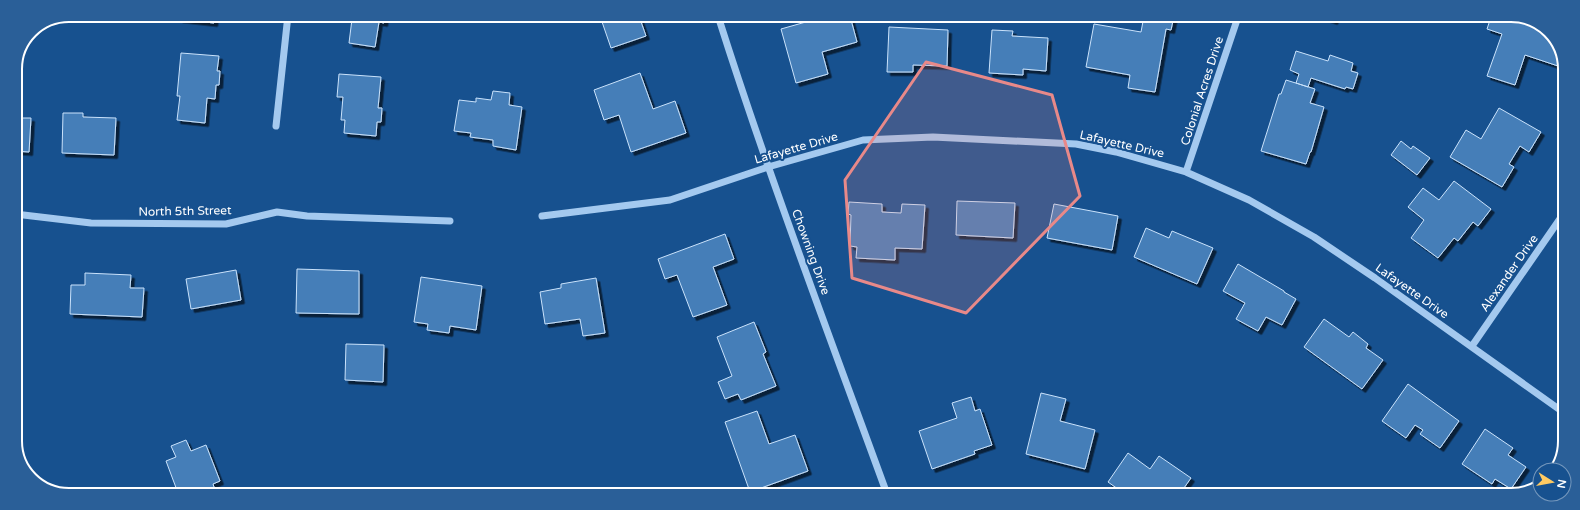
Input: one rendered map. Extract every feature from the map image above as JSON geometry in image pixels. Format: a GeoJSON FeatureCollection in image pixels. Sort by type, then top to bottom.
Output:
{"type":"FeatureCollection","features":[{"type":"Feature","properties":{"kind":"street"},"geometry":{"type":"LineString","coordinates":[[276,126],[287,22]]}},
{"type":"Feature","properties":{"kind":"street","name":"Chowning Drive"},"geometry":{"type":"LineString","coordinates":[[720,22],[768,167],[885,488]]}},
{"type":"Feature","properties":{"kind":"street","name":"Colonial Acres Drive"},"geometry":{"type":"LineString","coordinates":[[1186,172],[1236,22]]}},
{"type":"Feature","properties":{"kind":"street","name":"Lafayette Drive"},"geometry":{"type":"LineString","coordinates":[[542,216],[670,200],[768,167],[863,140],[933,137],[1076,144],[1116,152],[1186,172],[1249,200],[1314,237],[1375,278],[1558,408]]}},
{"type":"Feature","properties":{"kind":"street","name":"North 5th Street"},"geometry":{"type":"LineString","coordinates":[[22,215],[91,223],[226,224],[277,212],[307,216],[450,221]]}},
{"type":"Feature","properties":{"kind":"street","name":"Alexander Drive"},"geometry":{"type":"LineString","coordinates":[[1472,346],[1558,222]]}},
{"type":"Feature","properties":{"kind":"highlighted area"},"geometry":{"type":"Polygon","coordinates":[[[926,62],[1052,95],[1080,196],[966,313],[852,278],[845,180],[926,62]]]}},
{"type":"Feature","properties":{"kind":"building"},"geometry":{"type":"Polygon","coordinates":[[[352,22],[379,22],[375,47],[349,43],[352,22]]]}},
{"type":"Feature","properties":{"kind":"building"},"geometry":{"type":"Polygon","coordinates":[[[602,22],[641,22],[646,36],[611,48],[602,22]]]}},
{"type":"Feature","properties":{"kind":"building"},"geometry":{"type":"Polygon","coordinates":[[[806,22],[852,22],[857,42],[822,52],[828,74],[796,83],[781,29],[806,22]]]}},
{"type":"Feature","properties":{"kind":"building"},"geometry":{"type":"Polygon","coordinates":[[[1143,22],[1173,22],[1171,30],[1166,29],[1155,92],[1128,88],[1130,75],[1086,67],[1094,24],[1141,32],[1143,22]]]}},
{"type":"Feature","properties":{"kind":"building"},"geometry":{"type":"Polygon","coordinates":[[[1489,22],[1517,22],[1532,27],[1548,40],[1556,54],[1558,66],[1525,55],[1515,85],[1487,76],[1502,34],[1487,29],[1489,22]]]}},
{"type":"Feature","properties":{"kind":"building"},"geometry":{"type":"Polygon","coordinates":[[[889,27],[948,30],[947,66],[913,65],[913,72],[887,72],[889,27]]]}},
{"type":"Feature","properties":{"kind":"building"},"geometry":{"type":"Polygon","coordinates":[[[992,30],[1013,31],[1012,36],[1048,38],[1046,71],[1023,69],[1023,75],[989,73],[992,30]]]}},
{"type":"Feature","properties":{"kind":"building"},"geometry":{"type":"Polygon","coordinates":[[[1296,51],[1328,61],[1330,55],[1353,63],[1351,71],[1358,73],[1353,89],[1346,87],[1345,89],[1311,78],[1308,87],[1296,83],[1299,74],[1290,70],[1296,51]]]}},
{"type":"Feature","properties":{"kind":"building"},"geometry":{"type":"Polygon","coordinates":[[[181,53],[219,56],[217,71],[220,71],[219,85],[216,85],[215,99],[207,98],[205,123],[177,120],[180,96],[177,96],[181,53]]]}},
{"type":"Feature","properties":{"kind":"building"},"geometry":{"type":"Polygon","coordinates":[[[640,73],[653,109],[675,101],[686,133],[631,152],[619,115],[604,120],[594,90],[640,73]]]}},
{"type":"Feature","properties":{"kind":"building"},"geometry":{"type":"Polygon","coordinates":[[[339,74],[381,77],[378,108],[382,108],[381,122],[377,122],[376,136],[344,133],[345,120],[341,120],[343,97],[337,97],[339,74]]]}},
{"type":"Feature","properties":{"kind":"building"},"geometry":{"type":"Polygon","coordinates":[[[1286,80],[1315,89],[1310,103],[1324,107],[1306,164],[1261,151],[1279,94],[1281,94],[1286,80]]]}},
{"type":"Feature","properties":{"kind":"building"},"geometry":{"type":"Polygon","coordinates":[[[493,91],[510,93],[509,105],[522,107],[516,150],[493,146],[493,140],[470,137],[471,133],[454,131],[459,100],[476,102],[476,98],[491,100],[493,91]]]}},
{"type":"Feature","properties":{"kind":"building"},"geometry":{"type":"Polygon","coordinates":[[[1499,108],[1541,132],[1529,152],[1520,146],[1509,164],[1514,167],[1502,187],[1450,157],[1466,130],[1481,139],[1499,108]]]}},
{"type":"Feature","properties":{"kind":"building"},"geometry":{"type":"Polygon","coordinates":[[[63,113],[83,113],[83,117],[116,118],[114,155],[62,153],[63,113]]]}},
{"type":"Feature","properties":{"kind":"building"},"geometry":{"type":"Polygon","coordinates":[[[22,118],[31,118],[29,152],[22,152],[22,118]]]}},
{"type":"Feature","properties":{"kind":"building"},"geometry":{"type":"Polygon","coordinates":[[[1401,141],[1411,149],[1413,146],[1430,158],[1417,175],[1391,155],[1401,141]]]}},
{"type":"Feature","properties":{"kind":"building"},"geometry":{"type":"Polygon","coordinates":[[[1454,181],[1491,209],[1478,226],[1473,222],[1458,241],[1454,238],[1438,258],[1411,238],[1424,220],[1408,207],[1423,188],[1439,200],[1454,181]]]}},
{"type":"Feature","properties":{"kind":"building"},"geometry":{"type":"Polygon","coordinates":[[[957,201],[1015,203],[1013,238],[956,235],[957,201]]]}},
{"type":"Feature","properties":{"kind":"building"},"geometry":{"type":"Polygon","coordinates":[[[849,202],[882,204],[882,212],[901,213],[902,204],[925,205],[922,249],[895,248],[895,260],[856,258],[857,247],[850,246],[851,215],[848,214],[849,202]]]}},
{"type":"Feature","properties":{"kind":"building"},"geometry":{"type":"Polygon","coordinates":[[[1054,204],[1118,216],[1112,250],[1047,238],[1054,204]]]}},
{"type":"Feature","properties":{"kind":"building"},"geometry":{"type":"Polygon","coordinates":[[[1146,228],[1169,238],[1172,231],[1213,248],[1197,284],[1134,257],[1146,228]]]}},
{"type":"Feature","properties":{"kind":"building"},"geometry":{"type":"Polygon","coordinates":[[[725,234],[734,259],[713,267],[727,305],[693,317],[677,275],[665,279],[658,259],[725,234]]]}},
{"type":"Feature","properties":{"kind":"building"},"geometry":{"type":"Polygon","coordinates":[[[1238,264],[1296,299],[1282,325],[1266,317],[1258,331],[1236,319],[1245,303],[1223,291],[1238,264]]]}},
{"type":"Feature","properties":{"kind":"building"},"geometry":{"type":"Polygon","coordinates":[[[297,269],[359,271],[359,314],[296,313],[297,269]]]}},
{"type":"Feature","properties":{"kind":"building"},"geometry":{"type":"Polygon","coordinates":[[[236,270],[241,300],[191,309],[186,279],[236,270]]]}},
{"type":"Feature","properties":{"kind":"building"},"geometry":{"type":"Polygon","coordinates":[[[85,273],[131,275],[130,288],[144,288],[142,317],[70,314],[71,285],[85,285],[85,273]]]}},
{"type":"Feature","properties":{"kind":"building"},"geometry":{"type":"Polygon","coordinates":[[[421,277],[482,286],[476,330],[450,326],[449,333],[427,330],[428,324],[414,322],[421,277]]]}},
{"type":"Feature","properties":{"kind":"building"},"geometry":{"type":"Polygon","coordinates":[[[596,278],[605,333],[583,336],[580,319],[545,324],[540,292],[561,288],[561,284],[596,278]]]}},
{"type":"Feature","properties":{"kind":"building"},"geometry":{"type":"Polygon","coordinates":[[[1324,319],[1349,337],[1353,332],[1368,344],[1366,348],[1383,360],[1362,389],[1304,347],[1324,319]]]}},
{"type":"Feature","properties":{"kind":"building"},"geometry":{"type":"Polygon","coordinates":[[[754,322],[766,352],[763,354],[776,386],[741,400],[738,394],[725,399],[718,382],[732,376],[717,337],[754,322]]]}},
{"type":"Feature","properties":{"kind":"building"},"geometry":{"type":"Polygon","coordinates":[[[346,344],[384,345],[383,382],[345,380],[346,344]]]}},
{"type":"Feature","properties":{"kind":"building"},"geometry":{"type":"Polygon","coordinates":[[[1408,384],[1459,421],[1440,448],[1420,434],[1423,430],[1415,425],[1406,438],[1382,421],[1408,384]]]}},
{"type":"Feature","properties":{"kind":"building"},"geometry":{"type":"Polygon","coordinates":[[[1041,393],[1066,399],[1060,421],[1095,430],[1085,469],[1026,454],[1041,393]]]}},
{"type":"Feature","properties":{"kind":"building"},"geometry":{"type":"Polygon","coordinates":[[[971,397],[975,411],[980,409],[992,445],[974,451],[975,454],[932,469],[919,431],[957,418],[952,403],[971,397]]]}},
{"type":"Feature","properties":{"kind":"building"},"geometry":{"type":"Polygon","coordinates":[[[757,411],[769,444],[795,435],[808,471],[761,488],[749,488],[725,422],[757,411]]]}},
{"type":"Feature","properties":{"kind":"building"},"geometry":{"type":"Polygon","coordinates":[[[1485,429],[1513,448],[1508,455],[1526,467],[1512,488],[1509,488],[1495,479],[1492,484],[1462,464],[1485,429]]]}},
{"type":"Feature","properties":{"kind":"building"},"geometry":{"type":"Polygon","coordinates":[[[186,440],[191,451],[206,445],[220,481],[213,484],[214,488],[176,488],[166,461],[176,457],[171,446],[186,440]]]}},
{"type":"Feature","properties":{"kind":"building"},"geometry":{"type":"Polygon","coordinates":[[[1128,453],[1150,469],[1159,456],[1191,478],[1184,488],[1116,488],[1108,482],[1128,453]]]}}]}
